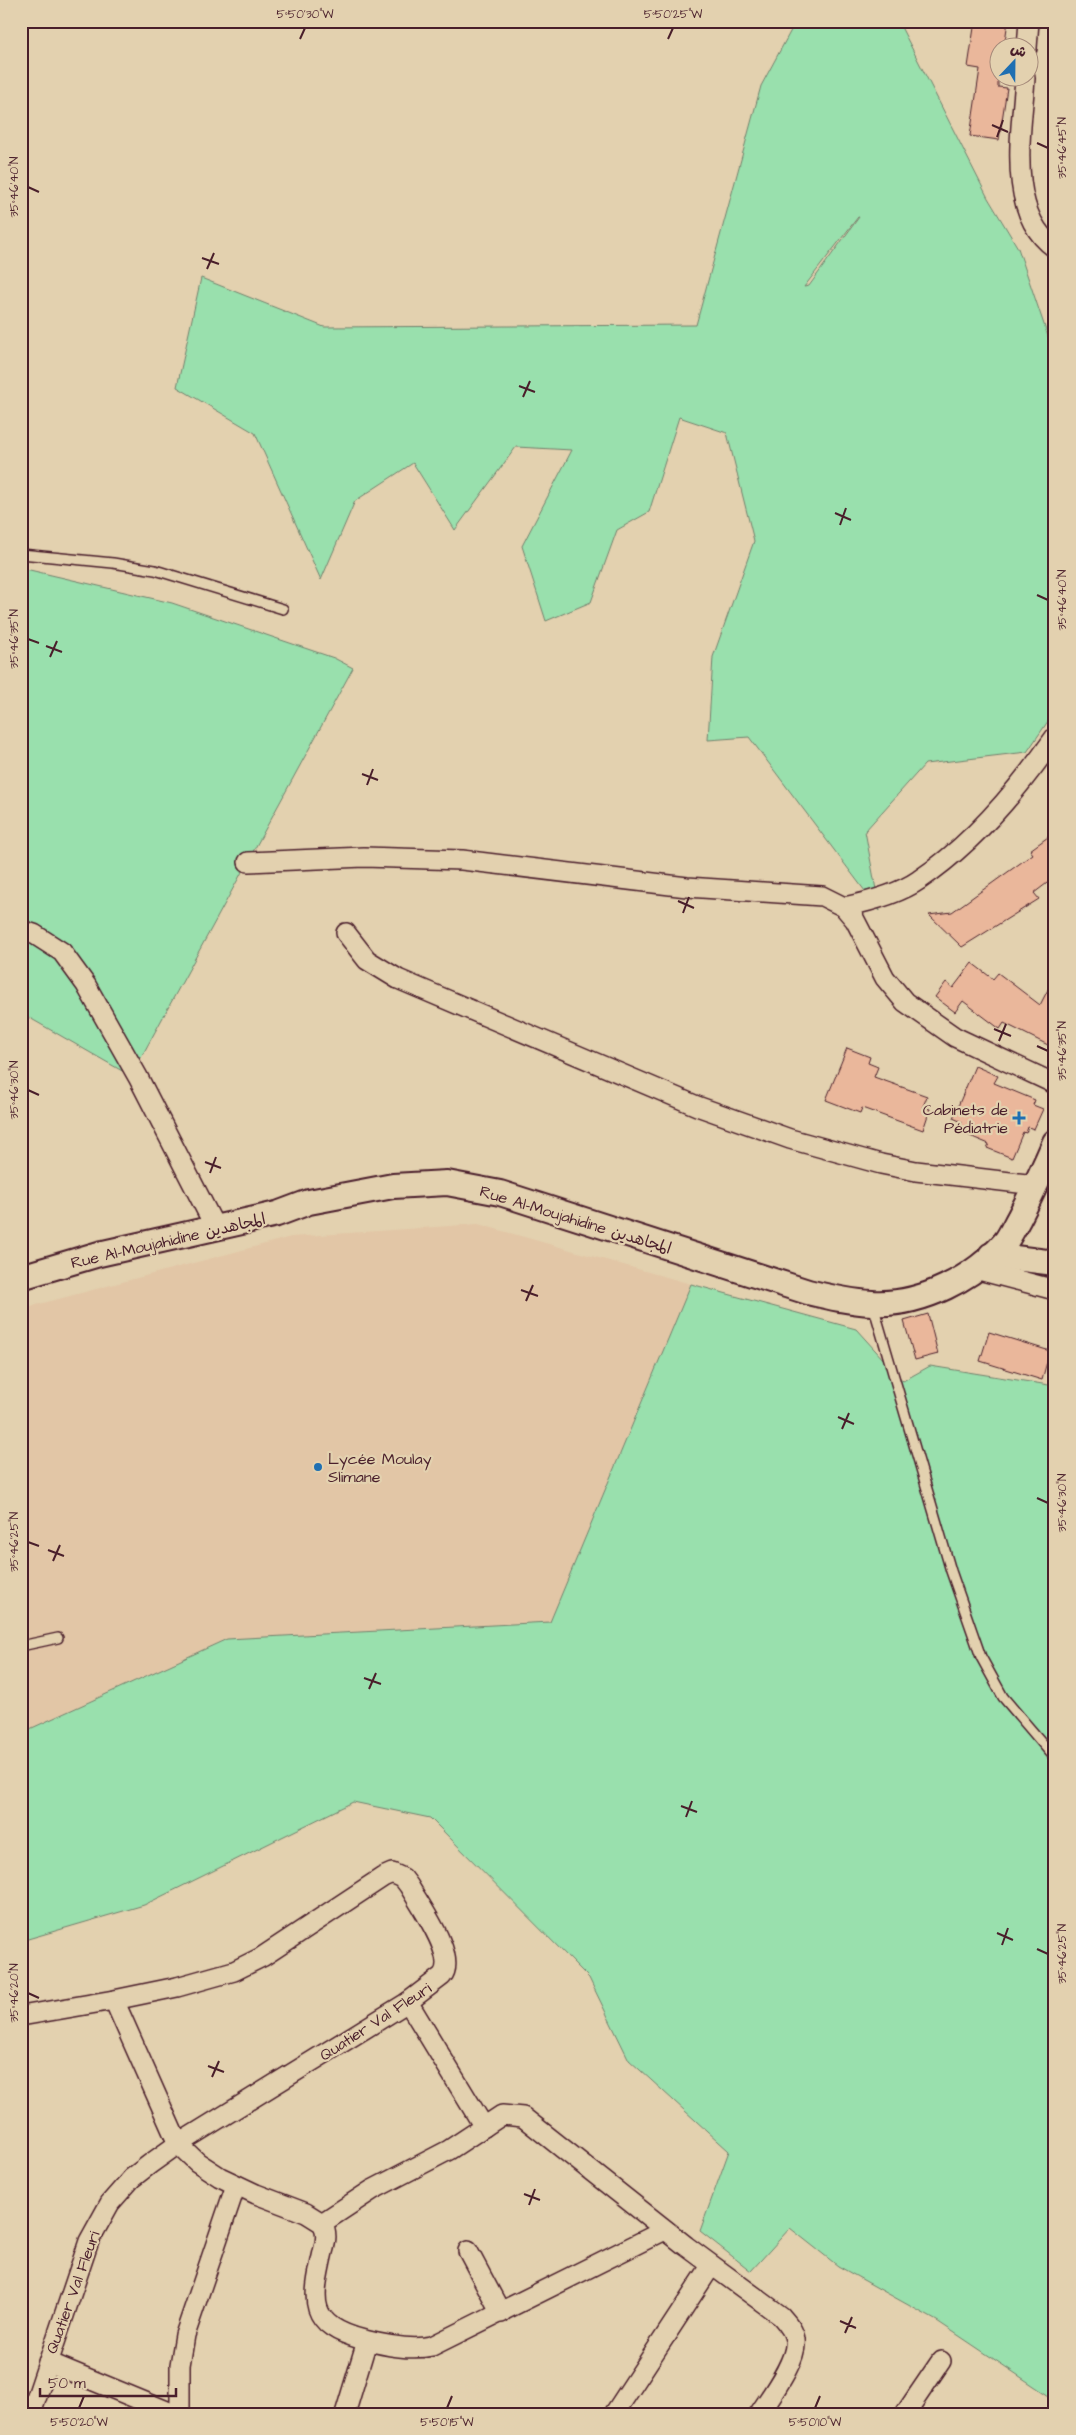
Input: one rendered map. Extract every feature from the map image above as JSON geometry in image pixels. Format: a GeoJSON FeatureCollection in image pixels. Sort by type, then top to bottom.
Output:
{"type":"FeatureCollection","features":[{"type":"Feature","properties":{"kind":"street"},"geometry":{"type":"LineString","coordinates":[[1028,38],[1029,21]]}},
{"type":"Feature","properties":{"kind":"street"},"geometry":{"type":"LineString","coordinates":[[1024,88],[1020,151],[1021,188],[1028,211],[1038,233],[1055,248]]}},
{"type":"Feature","properties":{"kind":"street"},"geometry":{"type":"LineString","coordinates":[[844,906],[861,904],[918,881],[980,829],[1055,737]]}},
{"type":"Feature","properties":{"kind":"street"},"geometry":{"type":"LineString","coordinates":[[248,862],[364,857],[471,860],[687,887],[822,896],[844,906],[855,920],[885,978],[904,1002],[954,1036],[1055,1084]]}},
{"type":"Feature","properties":{"kind":"street"},"geometry":{"type":"LineString","coordinates":[[21,930],[34,934],[62,952],[86,985],[138,1077],[216,1229]]}},
{"type":"Feature","properties":{"kind":"street"},"geometry":{"type":"LineString","coordinates":[[346,933],[367,960],[398,979],[730,1119],[790,1139],[881,1164],[948,1176],[1036,1185]]}},
{"type":"Feature","properties":{"kind":"street","name":"Rue Al-Moujahidine المجاهدين"},"geometry":{"type":"LineString","coordinates":[[21,1277],[99,1254],[216,1229],[277,1214],[310,1202],[355,1192],[393,1186],[447,1183],[473,1187],[532,1203],[784,1285],[831,1297],[872,1303],[904,1300],[938,1290],[983,1262],[1006,1240],[1036,1185],[1055,1142]]}},
{"type":"Feature","properties":{"kind":"street"},"geometry":{"type":"LineString","coordinates":[[983,1262],[1055,1263]]}},
{"type":"Feature","properties":{"kind":"street"},"geometry":{"type":"LineString","coordinates":[[983,1262],[1055,1290]]}},
{"type":"Feature","properties":{"kind":"street","name":"Quatier Val Fleuri"},"geometry":{"type":"LineString","coordinates":[[21,2016],[114,2000],[202,1980],[247,1965],[392,1873],[403,1878],[409,1886],[444,1947],[448,1961],[446,1972],[408,2002],[178,2144],[132,2178],[101,2216],[89,2241],[31,2414]]}},
{"type":"Feature","properties":{"kind":"street"},"geometry":{"type":"LineString","coordinates":[[114,2000],[178,2144],[198,2162],[236,2186],[306,2213],[322,2223],[326,2240],[316,2292],[320,2316],[330,2326],[367,2341],[426,2348],[445,2341],[665,2230]]}},
{"type":"Feature","properties":{"kind":"street"},"geometry":{"type":"LineString","coordinates":[[408,2002],[484,2126]]}},
{"type":"Feature","properties":{"kind":"street"},"geometry":{"type":"LineString","coordinates":[[322,2223],[372,2190],[449,2150],[502,2115],[509,2114],[529,2120],[711,2266],[781,2316],[793,2332],[794,2353],[759,2414]]}},
{"type":"Feature","properties":{"kind":"street"},"geometry":{"type":"LineString","coordinates":[[180,2414],[180,2365],[185,2335],[236,2186]]}},
{"type":"Feature","properties":{"kind":"street"},"geometry":{"type":"LineString","coordinates":[[468,2251],[501,2313]]}},
{"type":"Feature","properties":{"kind":"street"},"geometry":{"type":"LineString","coordinates":[[614,2414],[711,2266]]}},
{"type":"Feature","properties":{"kind":"street"},"geometry":{"type":"LineString","coordinates":[[344,2414],[367,2341]]}},
{"type":"Feature","properties":{"kind":"street"},"geometry":{"type":"LineString","coordinates":[[905,2414],[941,2361]]}},
{"type":"Feature","properties":{"kind":"street"},"geometry":{"type":"LineString","coordinates":[[48,2362],[174,2414]]}},
{"type":"Feature","properties":{"kind":"lane"},"geometry":{"type":"LineString","coordinates":[[21,554],[112,563],[155,570],[283,609]]}},
{"type":"Feature","properties":{"kind":"lane"},"geometry":{"type":"LineString","coordinates":[[872,1303],[951,1571],[981,1657],[1003,1697],[1055,1758]]}},
{"type":"Feature","properties":{"kind":"lane"},"geometry":{"type":"LineString","coordinates":[[21,1646],[58,1638]]}},
{"type":"Feature","properties":{"kind":"shaded area","name":"Lycée Moulay Slimane"},"geometry":{"type":"Polygon","coordinates":[[[478,1224],[691,1284],[550,1622],[227,1639],[21,1733],[21,1312],[36,1305],[291,1237],[478,1224]]]}},
{"type":"Feature","properties":{"kind":"green space"},"geometry":{"type":"Polygon","coordinates":[[[796,21],[898,21],[988,198],[1018,248],[1055,357],[1055,711],[1027,752],[925,764],[865,831],[880,911],[749,737],[708,740],[713,657],[754,541],[727,433],[679,417],[649,512],[617,530],[591,602],[546,621],[522,546],[572,450],[516,447],[455,530],[413,463],[355,501],[321,580],[255,433],[177,387],[201,278],[324,327],[696,325],[761,86],[796,21]],[[859,217],[804,287],[809,286],[859,217]]]}},
{"type":"Feature","properties":{"kind":"green space"},"geometry":{"type":"Polygon","coordinates":[[[21,568],[172,603],[334,658],[353,668],[131,1076],[21,1013],[21,568]]]}},
{"type":"Feature","properties":{"kind":"green space"},"geometry":{"type":"Polygon","coordinates":[[[691,1284],[856,1329],[903,1381],[930,1366],[1055,1386],[1055,2400],[937,2321],[838,2266],[790,2228],[751,2271],[700,2231],[729,2151],[629,2060],[589,1978],[430,1818],[353,1802],[144,1905],[21,1941],[21,1733],[227,1639],[550,1622],[691,1284]]]}},
{"type":"Feature","properties":{"kind":"building"},"geometry":{"type":"Polygon","coordinates":[[[975,21],[1008,21],[1005,38],[988,38],[988,88],[1007,88],[999,140],[970,136],[980,69],[968,67],[975,21]]]}},
{"type":"Feature","properties":{"kind":"building"},"geometry":{"type":"Polygon","coordinates":[[[1055,832],[1055,877],[1034,893],[1039,899],[962,947],[929,915],[952,912],[1033,854],[1030,850],[1055,832]]]}},
{"type":"Feature","properties":{"kind":"building"},"geometry":{"type":"Polygon","coordinates":[[[972,963],[993,979],[998,973],[1040,1005],[1055,976],[1055,1031],[1048,1045],[1004,1023],[1000,1029],[963,1001],[955,1012],[935,997],[946,982],[953,988],[972,963]]]}},
{"type":"Feature","properties":{"kind":"building"},"geometry":{"type":"Polygon","coordinates":[[[847,1048],[870,1057],[868,1063],[878,1067],[874,1077],[927,1096],[923,1107],[930,1109],[923,1130],[862,1108],[860,1113],[826,1100],[847,1048]]]}},
{"type":"Feature","properties":{"kind":"building"},"geometry":{"type":"Polygon","coordinates":[[[975,1066],[998,1076],[994,1083],[1035,1100],[1033,1105],[1043,1109],[1034,1129],[1028,1127],[1026,1133],[1023,1132],[1012,1158],[987,1148],[989,1144],[958,1131],[962,1122],[953,1118],[975,1066]]]}},
{"type":"Feature","properties":{"kind":"building"},"geometry":{"type":"Polygon","coordinates":[[[928,1314],[938,1354],[915,1360],[904,1321],[928,1314]]]}},
{"type":"Feature","properties":{"kind":"building"},"geometry":{"type":"Polygon","coordinates":[[[989,1332],[1050,1351],[1042,1380],[980,1361],[989,1332]]]}},
{"type":"Feature","properties":{"kind":"place","name":"Cabinets de Pédiatrie"},"geometry":{"type":"Point","coordinates":[1019,1118]}},
{"type":"Feature","properties":{"kind":"place","name":"Lycée Moulay Slimane"},"geometry":{"type":"Point","coordinates":[318,1467]}}]}
